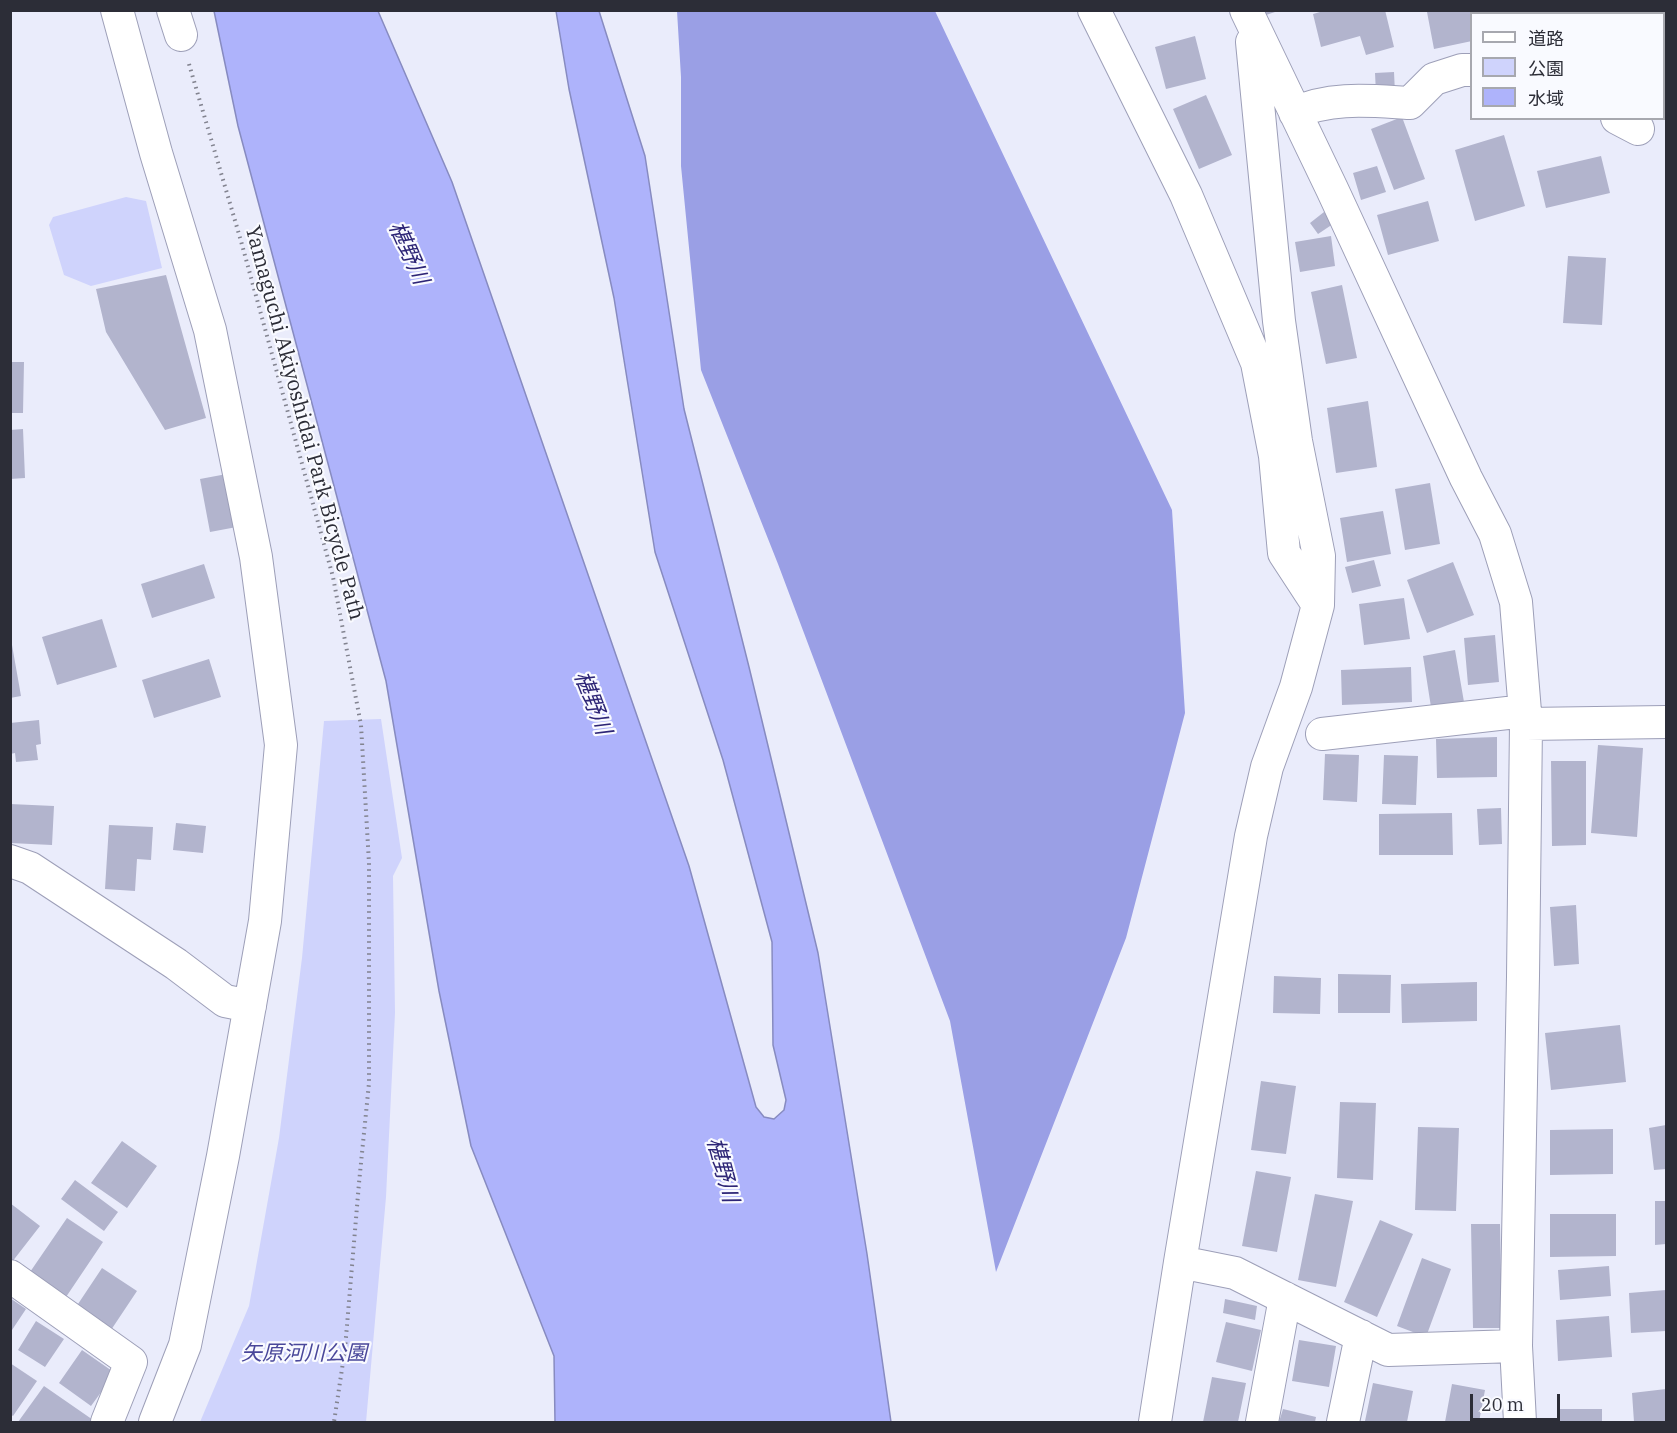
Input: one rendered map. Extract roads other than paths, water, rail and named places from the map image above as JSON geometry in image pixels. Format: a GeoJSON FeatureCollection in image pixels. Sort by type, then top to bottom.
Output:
{"type":"FeatureCollection","features":[{"type":"Feature","properties":{"kind":"street"},"geometry":{"type":"LineString","coordinates":[[117,10],[156,153],[210,330],[256,557],[281,745],[265,921],[223,1156],[184,1345],[155,1422]]}},
{"type":"Feature","properties":{"kind":"street"},"geometry":{"type":"LineString","coordinates":[[1094,10],[1186,195],[1257,363],[1275,456],[1284,553],[1318,605]]}},
{"type":"Feature","properties":{"kind":"street"},"geometry":{"type":"LineString","coordinates":[[1155,1422],[1251,836],[1267,767],[1296,687],[1318,605],[1319,556],[1296,441],[1279,321],[1248,15]]}},
{"type":"Feature","properties":{"kind":"street"},"geometry":{"type":"LineString","coordinates":[[1248,15],[1332,189],[1466,478],[1495,534],[1516,602],[1525,718],[1523,1000],[1516,1346],[1520,1422]]}},
{"type":"Feature","properties":{"kind":"street"},"geometry":{"type":"LineString","coordinates":[[1295,113],[1326,103],[1365,100],[1410,103],[1434,79],[1462,69],[1470,70]]}},
{"type":"Feature","properties":{"kind":"street"},"geometry":{"type":"LineString","coordinates":[[1322,734],[1525,718],[1666,722]]}},
{"type":"Feature","properties":{"kind":"street"},"geometry":{"type":"LineString","coordinates":[[10,861],[30,868],[176,964],[225,1001],[250,1006]]}},
{"type":"Feature","properties":{"kind":"street"},"geometry":{"type":"LineString","coordinates":[[1180,1262],[1235,1273],[1388,1350],[1516,1346]]}},
{"type":"Feature","properties":{"kind":"street"},"geometry":{"type":"LineString","coordinates":[[10,1276],[131,1362],[107,1422]]}},
{"type":"Feature","properties":{"kind":"street"},"geometry":{"type":"LineString","coordinates":[[1262,1422],[1285,1298]]}},
{"type":"Feature","properties":{"kind":"street"},"geometry":{"type":"LineString","coordinates":[[1343,1422],[1361,1336]]}},
{"type":"Feature","properties":{"kind":"water","name":"椹野川"},"geometry":{"type":"Polygon","coordinates":[[[214,11],[378,11],[452,182],[689,866],[756,1107],[764,1117],[774,1119],[784,1110],[786,1100],[773,1045],[772,942],[723,760],[655,552],[614,298],[569,89],[556,11],[599,11],[645,156],[684,409],[818,953],[867,1254],[891,1422],[555,1422],[554,1356],[471,1146],[439,991],[386,681],[238,126],[214,11]]]}},
{"type":"Feature","properties":{"kind":"park label","name":"矢原河川公園"},"geometry":{"type":"Point","coordinates":[304,1354]}}]}
